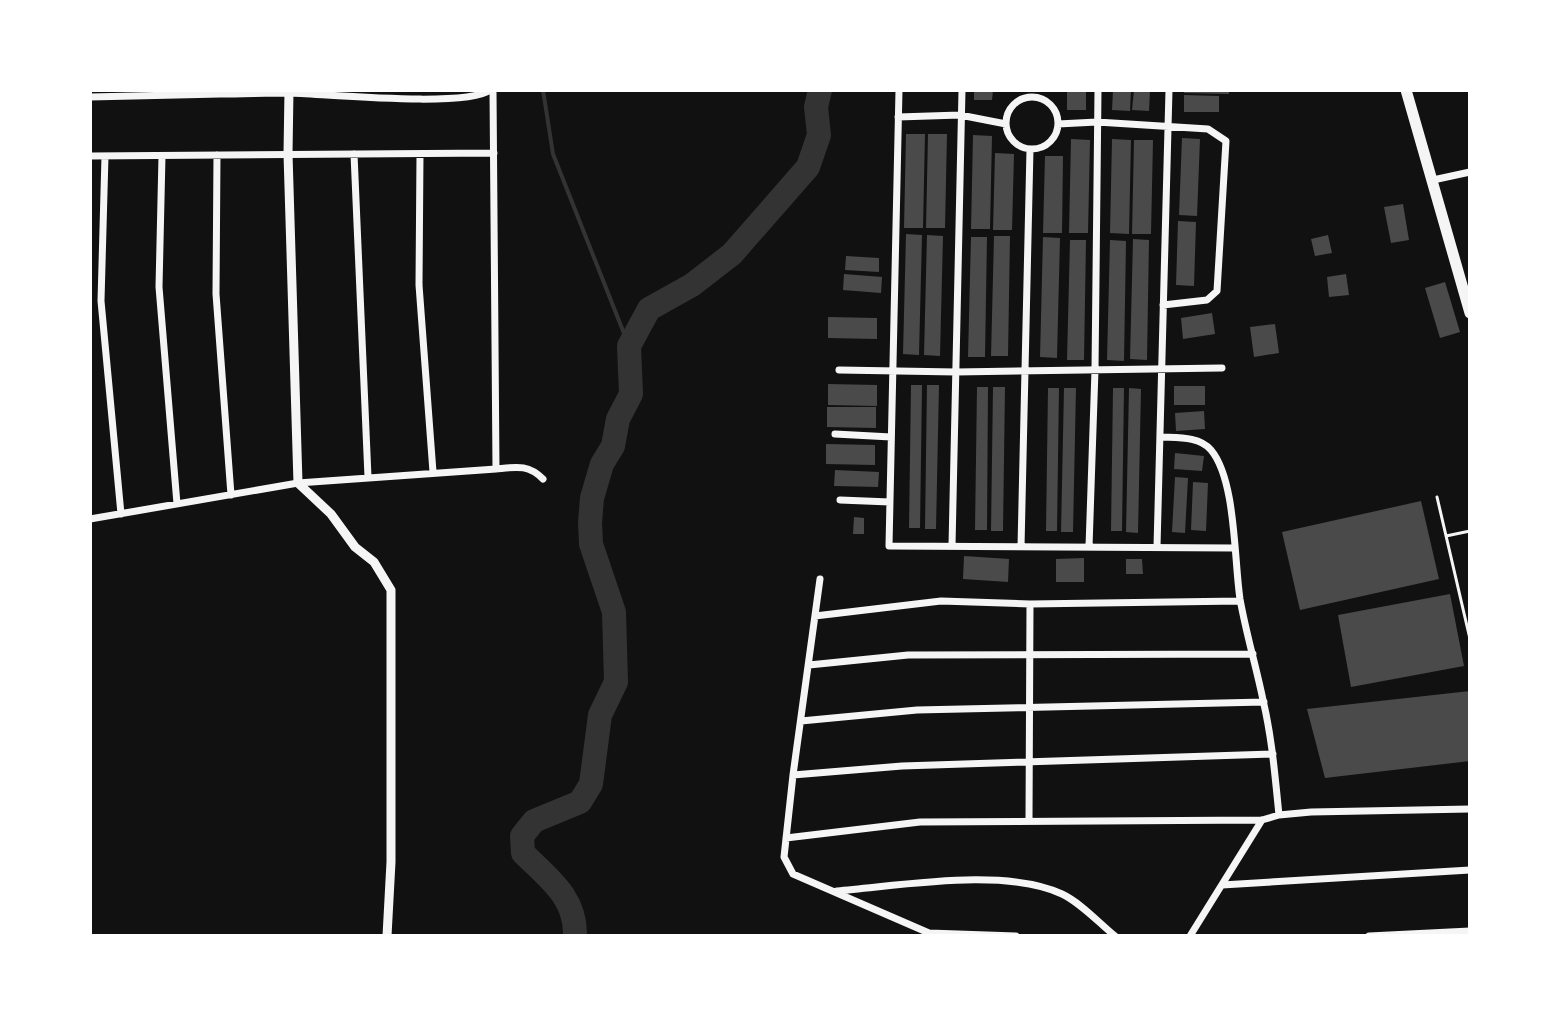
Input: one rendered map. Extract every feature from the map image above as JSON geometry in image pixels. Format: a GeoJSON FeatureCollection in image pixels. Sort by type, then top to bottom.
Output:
{"type":"FeatureCollection","features":[{"type":"Feature","properties":{"kind":"main road"},"geometry":{"type":"LineString","coordinates":[[1406,90],[1466,283],[1470,313]]}},
{"type":"Feature","properties":{"kind":"street"},"geometry":{"type":"LineString","coordinates":[[90,97],[220,92],[479,96],[492,90],[496,469]]}},
{"type":"Feature","properties":{"kind":"street"},"geometry":{"type":"LineString","coordinates":[[899,90],[889,546],[1233,548]]}},
{"type":"Feature","properties":{"kind":"street"},"geometry":{"type":"LineString","coordinates":[[952,546],[962,90]]}},
{"type":"Feature","properties":{"kind":"street"},"geometry":{"type":"LineString","coordinates":[[1089,547],[1095,370],[1098,90]]}},
{"type":"Feature","properties":{"kind":"street"},"geometry":{"type":"LineString","coordinates":[[1157,547],[1169,90]]}},
{"type":"Feature","properties":{"kind":"street"},"geometry":{"type":"LineString","coordinates":[[289,92],[288,154],[298,483],[331,514],[355,547],[374,562],[391,590],[391,862],[387,936]]}},
{"type":"Feature","properties":{"kind":"street"},"geometry":{"type":"LineString","coordinates":[[1035,94],[1055,112],[1058,124],[1054,137],[1044,147],[1030,149],[1018,146],[1009,137],[1006,124],[1009,110],[1020,100],[1035,94]]}},
{"type":"Feature","properties":{"kind":"street"},"geometry":{"type":"LineString","coordinates":[[898,117],[960,115],[1006,124]]}},
{"type":"Feature","properties":{"kind":"street"},"geometry":{"type":"LineString","coordinates":[[1058,124],[1097,122],[1208,129],[1226,141],[1217,291],[1207,300],[1163,305]]}},
{"type":"Feature","properties":{"kind":"street"},"geometry":{"type":"LineString","coordinates":[[1021,547],[1030,149]]}},
{"type":"Feature","properties":{"kind":"street"},"geometry":{"type":"LineString","coordinates":[[90,156],[494,153]]}},
{"type":"Feature","properties":{"kind":"street"},"geometry":{"type":"LineString","coordinates":[[354,154],[368,477]]}},
{"type":"Feature","properties":{"kind":"street"},"geometry":{"type":"LineString","coordinates":[[420,154],[419,285],[433,472]]}},
{"type":"Feature","properties":{"kind":"street"},"geometry":{"type":"LineString","coordinates":[[217,155],[216,294],[231,495]]}},
{"type":"Feature","properties":{"kind":"street"},"geometry":{"type":"LineString","coordinates":[[105,156],[101,301],[121,514]]}},
{"type":"Feature","properties":{"kind":"street"},"geometry":{"type":"LineString","coordinates":[[162,156],[159,287],[177,504]]}},
{"type":"Feature","properties":{"kind":"street"},"geometry":{"type":"LineString","coordinates":[[1433,180],[1470,172]]}},
{"type":"Feature","properties":{"kind":"street"},"geometry":{"type":"LineString","coordinates":[[839,370],[956,372],[1222,368]]}},
{"type":"Feature","properties":{"kind":"street"},"geometry":{"type":"LineString","coordinates":[[835,434],[891,437]]}},
{"type":"Feature","properties":{"kind":"street"},"geometry":{"type":"LineString","coordinates":[[1160,437],[1188,438],[1204,443],[1223,470],[1240,601],[1264,702],[1279,815]]}},
{"type":"Feature","properties":{"kind":"street"},"geometry":{"type":"LineString","coordinates":[[90,519],[298,483],[520,466],[531,469],[543,479]]}},
{"type":"Feature","properties":{"kind":"street"},"geometry":{"type":"LineString","coordinates":[[840,500],[890,502]]}},
{"type":"Feature","properties":{"kind":"street"},"geometry":{"type":"LineString","coordinates":[[820,579],[784,857],[793,874],[929,933],[1016,936]]}},
{"type":"Feature","properties":{"kind":"street"},"geometry":{"type":"LineString","coordinates":[[815,616],[941,601],[1030,604],[1240,601]]}},
{"type":"Feature","properties":{"kind":"street"},"geometry":{"type":"LineString","coordinates":[[1029,821],[1030,604]]}},
{"type":"Feature","properties":{"kind":"street"},"geometry":{"type":"LineString","coordinates":[[809,665],[908,655],[1253,654]]}},
{"type":"Feature","properties":{"kind":"street"},"geometry":{"type":"LineString","coordinates":[[801,721],[917,710],[1264,702]]}},
{"type":"Feature","properties":{"kind":"street"},"geometry":{"type":"LineString","coordinates":[[793,775],[902,766],[1273,754]]}},
{"type":"Feature","properties":{"kind":"street"},"geometry":{"type":"LineString","coordinates":[[786,838],[920,822],[1262,820],[1311,812],[1470,809]]}},
{"type":"Feature","properties":{"kind":"street"},"geometry":{"type":"LineString","coordinates":[[1190,936],[1262,820]]}},
{"type":"Feature","properties":{"kind":"street"},"geometry":{"type":"LineString","coordinates":[[1222,885],[1470,870]]}},
{"type":"Feature","properties":{"kind":"street"},"geometry":{"type":"LineString","coordinates":[[835,891],[973,880],[1044,887],[1066,895],[1115,936]]}},
{"type":"Feature","properties":{"kind":"street"},"geometry":{"type":"LineString","coordinates":[[1369,936],[1470,931]]}},
{"type":"Feature","properties":{"kind":"lane"},"geometry":{"type":"LineString","coordinates":[[1437,497],[1470,639]]}},
{"type":"Feature","properties":{"kind":"lane"},"geometry":{"type":"LineString","coordinates":[[1446,536],[1470,531]]}},
{"type":"Feature","properties":{"kind":"building"},"geometry":{"type":"Polygon","coordinates":[[[974,90],[993,90],[992,100],[974,100],[974,90]]]}},
{"type":"Feature","properties":{"kind":"building"},"geometry":{"type":"Polygon","coordinates":[[[1067,90],[1086,90],[1086,110],[1067,110],[1067,90]]]}},
{"type":"Feature","properties":{"kind":"building"},"geometry":{"type":"Polygon","coordinates":[[[1113,90],[1131,90],[1130,111],[1112,110],[1113,90]]]}},
{"type":"Feature","properties":{"kind":"building"},"geometry":{"type":"Polygon","coordinates":[[[1134,90],[1150,90],[1149,111],[1132,110],[1134,90]]]}},
{"type":"Feature","properties":{"kind":"building"},"geometry":{"type":"Polygon","coordinates":[[[1184,90],[1229,90],[1229,94],[1184,93],[1184,90]]]}},
{"type":"Feature","properties":{"kind":"building"},"geometry":{"type":"Polygon","coordinates":[[[1184,95],[1219,96],[1219,112],[1184,112],[1184,95]]]}},
{"type":"Feature","properties":{"kind":"building"},"geometry":{"type":"Polygon","coordinates":[[[906,134],[925,134],[923,228],[904,228],[906,134]]]}},
{"type":"Feature","properties":{"kind":"building"},"geometry":{"type":"Polygon","coordinates":[[[928,134],[947,134],[945,228],[926,228],[928,134]]]}},
{"type":"Feature","properties":{"kind":"building"},"geometry":{"type":"Polygon","coordinates":[[[973,135],[992,136],[990,229],[971,229],[973,135]]]}},
{"type":"Feature","properties":{"kind":"building"},"geometry":{"type":"Polygon","coordinates":[[[1182,138],[1200,139],[1197,216],[1179,215],[1182,138]]]}},
{"type":"Feature","properties":{"kind":"building"},"geometry":{"type":"Polygon","coordinates":[[[1071,139],[1090,140],[1088,233],[1069,233],[1071,139]]]}},
{"type":"Feature","properties":{"kind":"building"},"geometry":{"type":"Polygon","coordinates":[[[1112,139],[1131,140],[1129,234],[1110,233],[1112,139]]]}},
{"type":"Feature","properties":{"kind":"building"},"geometry":{"type":"Polygon","coordinates":[[[1134,140],[1153,140],[1151,234],[1132,234],[1134,140]]]}},
{"type":"Feature","properties":{"kind":"building"},"geometry":{"type":"Polygon","coordinates":[[[995,153],[1014,154],[1012,230],[993,230],[995,153]]]}},
{"type":"Feature","properties":{"kind":"building"},"geometry":{"type":"Polygon","coordinates":[[[1045,156],[1063,156],[1062,233],[1043,233],[1045,156]]]}},
{"type":"Feature","properties":{"kind":"building"},"geometry":{"type":"Polygon","coordinates":[[[1403,204],[1409,240],[1391,243],[1384,207],[1403,204]]]}},
{"type":"Feature","properties":{"kind":"building"},"geometry":{"type":"Polygon","coordinates":[[[1178,221],[1196,222],[1194,286],[1176,285],[1178,221]]]}},
{"type":"Feature","properties":{"kind":"building"},"geometry":{"type":"Polygon","coordinates":[[[906,234],[922,235],[919,355],[903,354],[906,234]]]}},
{"type":"Feature","properties":{"kind":"building"},"geometry":{"type":"Polygon","coordinates":[[[927,235],[943,236],[940,356],[924,355],[927,235]]]}},
{"type":"Feature","properties":{"kind":"building"},"geometry":{"type":"Polygon","coordinates":[[[1328,235],[1332,253],[1315,256],[1311,239],[1328,235]]]}},
{"type":"Feature","properties":{"kind":"building"},"geometry":{"type":"Polygon","coordinates":[[[994,236],[1010,236],[1008,356],[991,356],[994,236]]]}},
{"type":"Feature","properties":{"kind":"building"},"geometry":{"type":"Polygon","coordinates":[[[971,237],[987,237],[985,357],[968,357],[971,237]]]}},
{"type":"Feature","properties":{"kind":"building"},"geometry":{"type":"Polygon","coordinates":[[[1043,237],[1060,238],[1057,358],[1040,357],[1043,237]]]}},
{"type":"Feature","properties":{"kind":"building"},"geometry":{"type":"Polygon","coordinates":[[[1133,239],[1149,240],[1147,360],[1130,359],[1133,239]]]}},
{"type":"Feature","properties":{"kind":"building"},"geometry":{"type":"Polygon","coordinates":[[[1070,240],[1086,240],[1084,360],[1067,360],[1070,240]]]}},
{"type":"Feature","properties":{"kind":"building"},"geometry":{"type":"Polygon","coordinates":[[[1110,240],[1126,241],[1124,361],[1107,360],[1110,240]]]}},
{"type":"Feature","properties":{"kind":"building"},"geometry":{"type":"Polygon","coordinates":[[[846,256],[879,258],[879,272],[845,270],[846,256]]]}},
{"type":"Feature","properties":{"kind":"building"},"geometry":{"type":"Polygon","coordinates":[[[844,274],[882,277],[881,293],[843,290],[844,274]]]}},
{"type":"Feature","properties":{"kind":"building"},"geometry":{"type":"Polygon","coordinates":[[[1346,274],[1349,295],[1329,297],[1327,277],[1346,274]]]}},
{"type":"Feature","properties":{"kind":"building"},"geometry":{"type":"Polygon","coordinates":[[[1445,282],[1460,332],[1440,338],[1425,288],[1445,282]]]}},
{"type":"Feature","properties":{"kind":"building"},"geometry":{"type":"Polygon","coordinates":[[[1212,313],[1215,334],[1183,339],[1181,318],[1212,313]]]}},
{"type":"Feature","properties":{"kind":"building"},"geometry":{"type":"Polygon","coordinates":[[[828,317],[877,318],[877,339],[828,338],[828,317]]]}},
{"type":"Feature","properties":{"kind":"building"},"geometry":{"type":"Polygon","coordinates":[[[1275,324],[1279,353],[1254,357],[1250,327],[1275,324]]]}},
{"type":"Feature","properties":{"kind":"building"},"geometry":{"type":"Polygon","coordinates":[[[828,384],[877,385],[877,406],[828,405],[828,384]]]}},
{"type":"Feature","properties":{"kind":"building"},"geometry":{"type":"Polygon","coordinates":[[[911,385],[922,385],[920,528],[909,528],[911,385]]]}},
{"type":"Feature","properties":{"kind":"building"},"geometry":{"type":"Polygon","coordinates":[[[927,385],[939,385],[936,529],[925,529],[927,385]]]}},
{"type":"Feature","properties":{"kind":"building"},"geometry":{"type":"Polygon","coordinates":[[[1174,386],[1205,386],[1205,405],[1174,405],[1174,386]]]}},
{"type":"Feature","properties":{"kind":"building"},"geometry":{"type":"Polygon","coordinates":[[[977,387],[988,387],[987,530],[975,530],[977,387]]]}},
{"type":"Feature","properties":{"kind":"building"},"geometry":{"type":"Polygon","coordinates":[[[993,387],[1005,387],[1003,531],[991,531],[993,387]]]}},
{"type":"Feature","properties":{"kind":"building"},"geometry":{"type":"Polygon","coordinates":[[[1048,388],[1059,388],[1057,531],[1046,531],[1048,388]]]}},
{"type":"Feature","properties":{"kind":"building"},"geometry":{"type":"Polygon","coordinates":[[[1064,388],[1076,388],[1073,532],[1061,532],[1064,388]]]}},
{"type":"Feature","properties":{"kind":"building"},"geometry":{"type":"Polygon","coordinates":[[[1113,388],[1124,388],[1122,531],[1111,531],[1113,388]]]}},
{"type":"Feature","properties":{"kind":"building"},"geometry":{"type":"Polygon","coordinates":[[[1129,388],[1141,389],[1138,533],[1126,532],[1129,388]]]}},
{"type":"Feature","properties":{"kind":"building"},"geometry":{"type":"Polygon","coordinates":[[[827,407],[876,407],[876,428],[827,427],[827,407]]]}},
{"type":"Feature","properties":{"kind":"building"},"geometry":{"type":"Polygon","coordinates":[[[1204,411],[1205,429],[1176,431],[1175,413],[1204,411]]]}},
{"type":"Feature","properties":{"kind":"building"},"geometry":{"type":"Polygon","coordinates":[[[826,444],[875,445],[875,465],[826,464],[826,444]]]}},
{"type":"Feature","properties":{"kind":"building"},"geometry":{"type":"Polygon","coordinates":[[[1175,453],[1204,456],[1202,471],[1174,469],[1175,453]]]}},
{"type":"Feature","properties":{"kind":"building"},"geometry":{"type":"Polygon","coordinates":[[[835,470],[879,472],[878,487],[834,486],[835,470]]]}},
{"type":"Feature","properties":{"kind":"building"},"geometry":{"type":"Polygon","coordinates":[[[1175,477],[1188,478],[1185,533],[1172,532],[1175,477]]]}},
{"type":"Feature","properties":{"kind":"building"},"geometry":{"type":"Polygon","coordinates":[[[1193,482],[1208,483],[1206,531],[1191,530],[1193,482]]]}},
{"type":"Feature","properties":{"kind":"building"},"geometry":{"type":"Polygon","coordinates":[[[1421,501],[1439,579],[1300,610],[1282,532],[1421,501]]]}},
{"type":"Feature","properties":{"kind":"building"},"geometry":{"type":"Polygon","coordinates":[[[854,517],[864,518],[864,534],[853,534],[854,517]]]}},
{"type":"Feature","properties":{"kind":"building"},"geometry":{"type":"Polygon","coordinates":[[[964,556],[1009,559],[1008,582],[963,579],[964,556]]]}},
{"type":"Feature","properties":{"kind":"building"},"geometry":{"type":"Polygon","coordinates":[[[1084,558],[1084,582],[1056,582],[1056,559],[1084,558]]]}},
{"type":"Feature","properties":{"kind":"building"},"geometry":{"type":"Polygon","coordinates":[[[1126,559],[1142,559],[1143,574],[1126,574],[1126,559]]]}},
{"type":"Feature","properties":{"kind":"building"},"geometry":{"type":"Polygon","coordinates":[[[1450,594],[1464,666],[1351,687],[1338,615],[1450,594]]]}},
{"type":"Feature","properties":{"kind":"building"},"geometry":{"type":"Polygon","coordinates":[[[1470,691],[1470,761],[1325,778],[1307,709],[1470,691]]]}},
{"type":"Feature","properties":{"kind":"waterway"},"geometry":{"type":"LineString","coordinates":[[543,90],[553,154],[629,346]]}},
{"type":"Feature","properties":{"kind":"waterway"},"geometry":{"type":"LineString","coordinates":[[575,936],[566,899],[523,853],[522,836],[534,821],[580,802],[591,784],[600,715],[616,682],[614,612],[591,544],[590,523],[592,498],[602,464],[613,446],[618,419],[631,394],[629,346],[649,309],[692,285],[732,254],[808,167],[819,135],[816,107],[820,90]]}}]}
